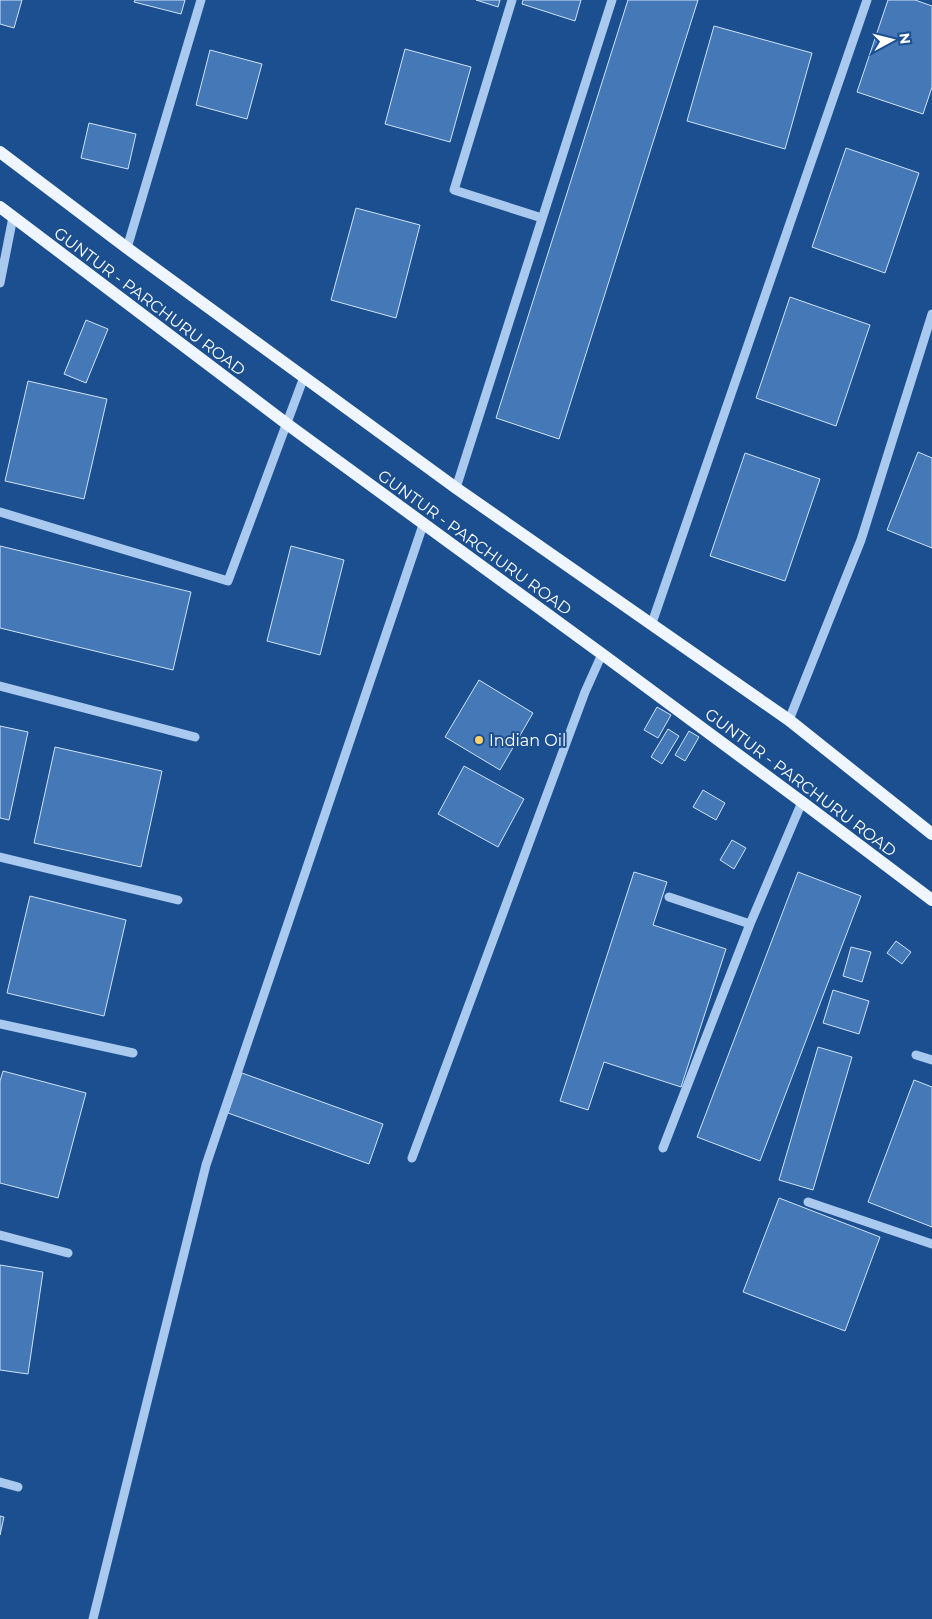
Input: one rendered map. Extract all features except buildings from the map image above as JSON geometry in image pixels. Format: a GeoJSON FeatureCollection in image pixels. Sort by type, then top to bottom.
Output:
{"type":"FeatureCollection","features":[{"type":"Feature","properties":{"kind":"main road","name":"GUNTUR - PARCHURU ROAD"},"geometry":{"type":"LineString","coordinates":[[0,152],[127,248],[456,488],[789,720],[932,834]]}},
{"type":"Feature","properties":{"kind":"main road","name":"GUNTUR - PARCHURU ROAD"},"geometry":{"type":"LineString","coordinates":[[0,207],[287,424],[602,654],[932,900]]}},
{"type":"Feature","properties":{"kind":"street"},"geometry":{"type":"LineString","coordinates":[[127,248],[201,0]]}},
{"type":"Feature","properties":{"kind":"street"},"geometry":{"type":"LineString","coordinates":[[512,0],[454,190],[542,218]]}},
{"type":"Feature","properties":{"kind":"street"},"geometry":{"type":"LineString","coordinates":[[456,488],[612,0]]}},
{"type":"Feature","properties":{"kind":"street"},"geometry":{"type":"LineString","coordinates":[[652,624],[867,0]]}},
{"type":"Feature","properties":{"kind":"street"},"geometry":{"type":"LineString","coordinates":[[0,283],[12,217]]}},
{"type":"Feature","properties":{"kind":"street"},"geometry":{"type":"LineString","coordinates":[[789,720],[861,540],[932,314]]}},
{"type":"Feature","properties":{"kind":"street"},"geometry":{"type":"LineString","coordinates":[[0,512],[228,581],[304,378]]}},
{"type":"Feature","properties":{"kind":"street"},"geometry":{"type":"LineString","coordinates":[[93,1619],[206,1165],[423,525]]}},
{"type":"Feature","properties":{"kind":"street"},"geometry":{"type":"LineString","coordinates":[[412,1158],[585,692],[602,654]]}},
{"type":"Feature","properties":{"kind":"street"},"geometry":{"type":"LineString","coordinates":[[0,686],[195,737]]}},
{"type":"Feature","properties":{"kind":"street"},"geometry":{"type":"LineString","coordinates":[[663,1148],[750,924],[802,802]]}},
{"type":"Feature","properties":{"kind":"street"},"geometry":{"type":"LineString","coordinates":[[0,857],[178,900]]}},
{"type":"Feature","properties":{"kind":"street"},"geometry":{"type":"LineString","coordinates":[[668,897],[750,924]]}},
{"type":"Feature","properties":{"kind":"street"},"geometry":{"type":"LineString","coordinates":[[0,1024],[133,1053]]}},
{"type":"Feature","properties":{"kind":"street"},"geometry":{"type":"LineString","coordinates":[[916,1055],[932,1060]]}},
{"type":"Feature","properties":{"kind":"street"},"geometry":{"type":"LineString","coordinates":[[808,1202],[932,1244]]}},
{"type":"Feature","properties":{"kind":"street"},"geometry":{"type":"LineString","coordinates":[[0,1235],[68,1253]]}},
{"type":"Feature","properties":{"kind":"street"},"geometry":{"type":"LineString","coordinates":[[0,1482],[18,1487]]}},
{"type":"Feature","properties":{"kind":"place","name":"Indian Oil"},"geometry":{"type":"Point","coordinates":[479,740]}}]}
